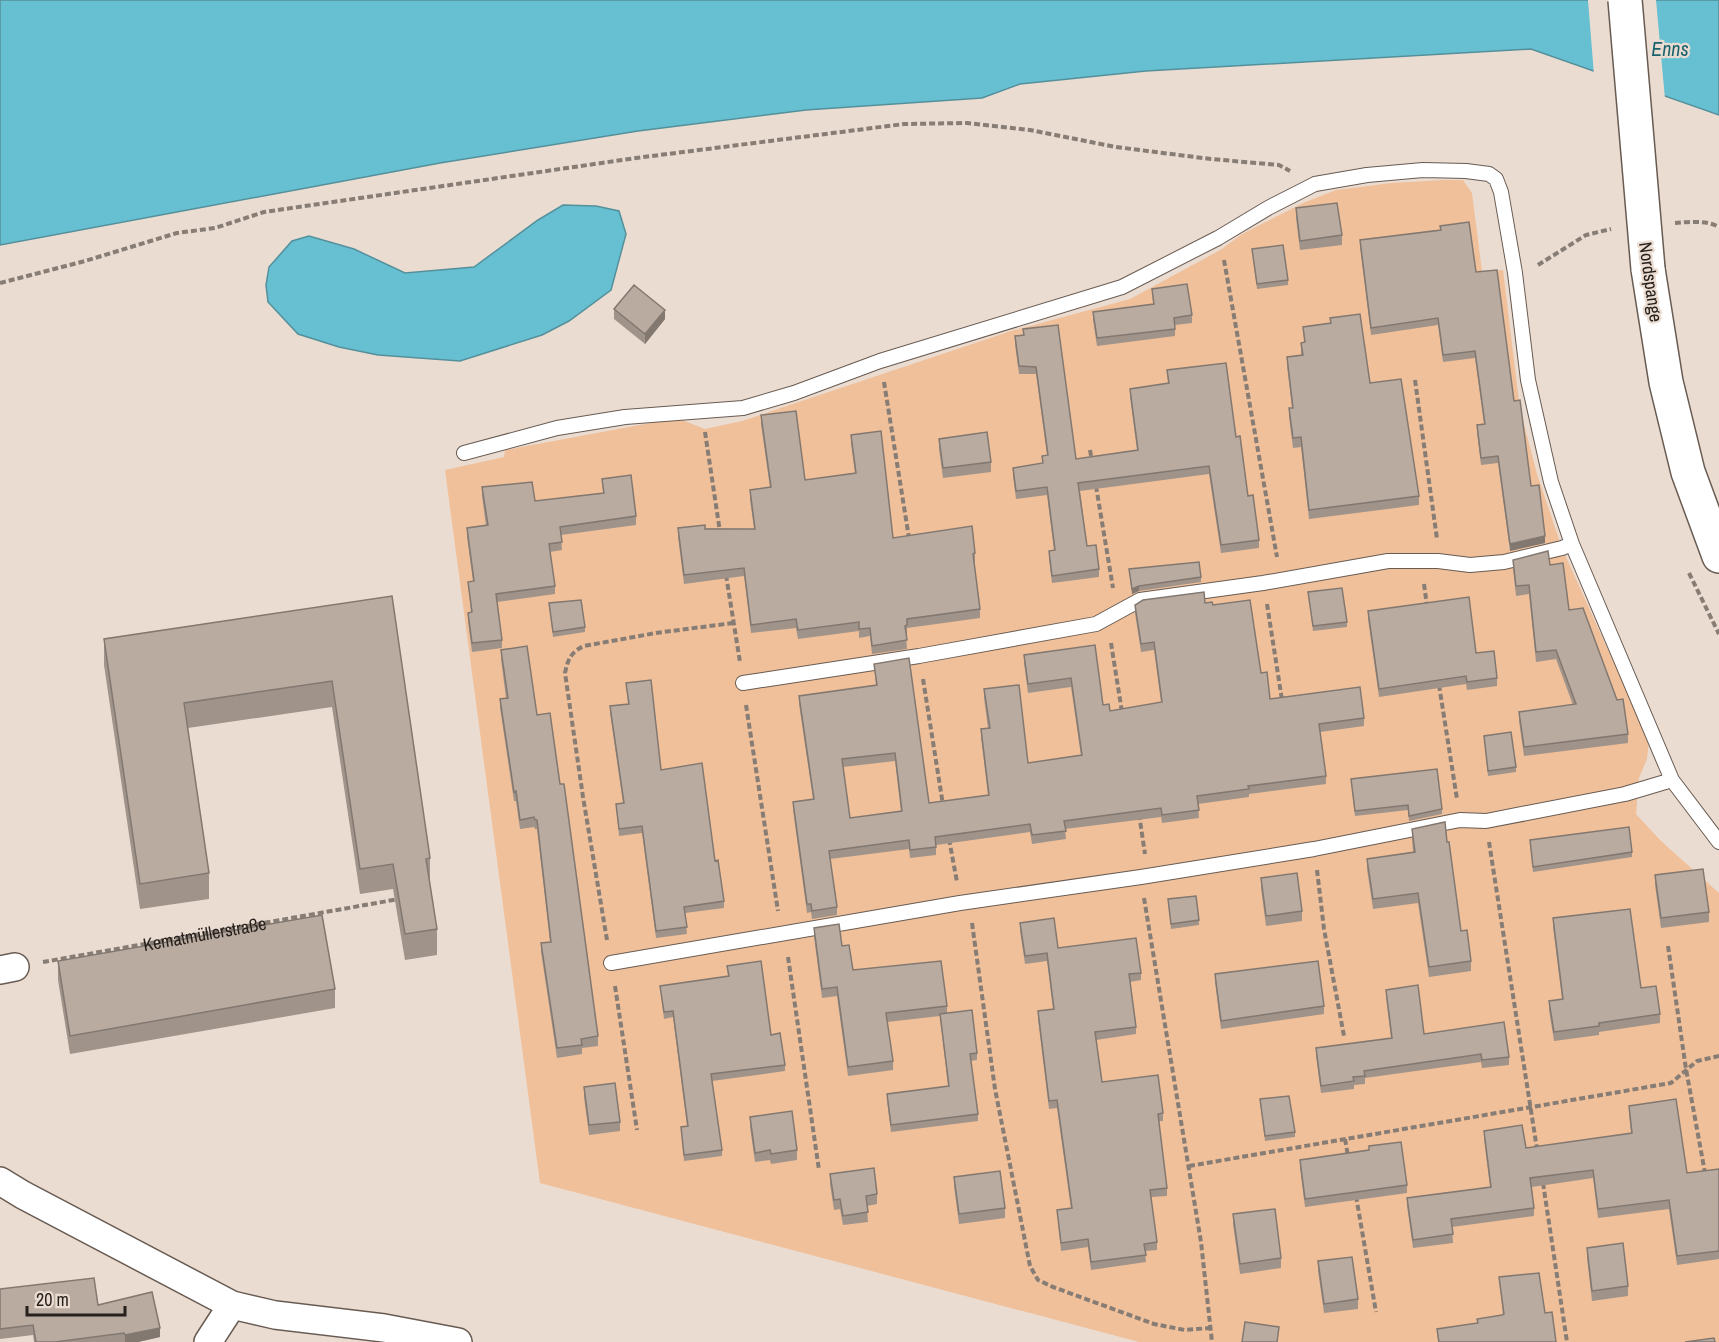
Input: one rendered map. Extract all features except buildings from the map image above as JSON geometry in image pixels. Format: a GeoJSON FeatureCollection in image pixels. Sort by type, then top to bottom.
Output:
{"type":"FeatureCollection","features":[{"type":"Feature","properties":{"kind":"main road","name":"Nordspange"},"geometry":{"type":"LineString","coordinates":[[1625,0],[1648,269],[1666,382],[1688,472],[1719,556]]}},
{"type":"Feature","properties":{"kind":"street"},"geometry":{"type":"LineString","coordinates":[[0,1181],[232,1305],[275,1315],[321,1332],[384,1328],[458,1342]]}},
{"type":"Feature","properties":{"kind":"street"},"geometry":{"type":"LineString","coordinates":[[208,1342],[232,1305]]}},
{"type":"Feature","properties":{"kind":"lane"},"geometry":{"type":"LineString","coordinates":[[464,453],[557,428],[625,417],[743,408],[794,393],[880,361],[1122,287],[1218,238],[1268,208],[1315,184],[1367,175],[1423,170],[1489,174],[1496,179],[1501,192],[1515,273],[1519,320],[1530,391],[1551,482],[1572,544],[1672,780],[1719,842]]}},
{"type":"Feature","properties":{"kind":"lane"},"geometry":{"type":"LineString","coordinates":[[743,683],[919,656],[1096,624],[1140,600],[1263,583],[1389,561],[1438,561],[1470,565],[1504,562],[1572,544]]}},
{"type":"Feature","properties":{"kind":"lane"},"geometry":{"type":"LineString","coordinates":[[611,963],[965,903],[1145,877],[1314,849],[1460,820],[1486,821],[1625,794],[1672,780]]}},
{"type":"Feature","properties":{"kind":"path"},"geometry":{"type":"LineString","coordinates":[[0,283],[85,261],[177,233],[215,228],[275,210],[636,158],[904,124],[967,123],[1030,130],[1116,147],[1279,165],[1315,184]]}},
{"type":"Feature","properties":{"kind":"path"},"geometry":{"type":"LineString","coordinates":[[1218,238],[1222,249],[1280,579]]}},
{"type":"Feature","properties":{"kind":"path"},"geometry":{"type":"LineString","coordinates":[[880,361],[910,550]]}},
{"type":"Feature","properties":{"kind":"path"},"geometry":{"type":"LineString","coordinates":[[1415,380],[1438,561]]}},
{"type":"Feature","properties":{"kind":"path"},"geometry":{"type":"LineString","coordinates":[[705,412],[705,429],[722,543]]}},
{"type":"Feature","properties":{"kind":"path"},"geometry":{"type":"LineString","coordinates":[[1090,450],[1092,462]]}},
{"type":"Feature","properties":{"kind":"path"},"geometry":{"type":"LineString","coordinates":[[1095,484],[1112,587],[1115,614],[1111,649],[1123,717]]}},
{"type":"Feature","properties":{"kind":"path"},"geometry":{"type":"LineString","coordinates":[[1423,562],[1427,608]]}},
{"type":"Feature","properties":{"kind":"path"},"geometry":{"type":"LineString","coordinates":[[725,566],[776,907],[784,933],[819,1170]]}},
{"type":"Feature","properties":{"kind":"path"},"geometry":{"type":"LineString","coordinates":[[1263,583],[1283,707]]}},
{"type":"Feature","properties":{"kind":"path"},"geometry":{"type":"LineString","coordinates":[[637,1130],[565,672],[568,659],[575,650],[584,646],[656,633],[733,623]]}},
{"type":"Feature","properties":{"kind":"path"},"geometry":{"type":"LineString","coordinates":[[919,656],[945,815]]}},
{"type":"Feature","properties":{"kind":"path"},"geometry":{"type":"LineString","coordinates":[[1438,679],[1460,820]]}},
{"type":"Feature","properties":{"kind":"path"},"geometry":{"type":"LineString","coordinates":[[1138,808],[1145,877],[1201,1242],[1212,1342]]}},
{"type":"Feature","properties":{"kind":"path"},"geometry":{"type":"LineString","coordinates":[[1486,821],[1538,1155]]}},
{"type":"Feature","properties":{"kind":"path"},"geometry":{"type":"LineString","coordinates":[[949,837],[965,903],[995,1089],[1030,1266],[1038,1280],[1154,1324],[1185,1330],[1210,1328]]}},
{"type":"Feature","properties":{"kind":"path"},"geometry":{"type":"LineString","coordinates":[[1314,849],[1324,929],[1344,1036]]}},
{"type":"Feature","properties":{"kind":"path","name":"Kematmüllerstraße"},"geometry":{"type":"LineString","coordinates":[[8,968],[407,898]]}},
{"type":"Feature","properties":{"kind":"path"},"geometry":{"type":"LineString","coordinates":[[1668,946],[1686,1069],[1705,1175]]}},
{"type":"Feature","properties":{"kind":"path"},"geometry":{"type":"LineString","coordinates":[[1189,1166],[1671,1083],[1697,1061],[1719,1056]]}},
{"type":"Feature","properties":{"kind":"path"},"geometry":{"type":"LineString","coordinates":[[1345,1139],[1349,1160]]}},
{"type":"Feature","properties":{"kind":"path"},"geometry":{"type":"LineString","coordinates":[[1542,1178],[1568,1342]]}},
{"type":"Feature","properties":{"kind":"path"},"geometry":{"type":"LineString","coordinates":[[1355,1191],[1376,1312]]}},
{"type":"Feature","properties":{"kind":"shaded area"},"geometry":{"type":"Polygon","coordinates":[[[1463,180],[1472,193],[1482,271],[1503,270],[1520,409],[1537,474],[1562,548],[1649,741],[1647,759],[1639,778],[1636,814],[1661,841],[1719,893],[1719,1342],[1139,1342],[540,1183],[445,470],[504,457],[505,450],[677,418],[705,429],[742,421],[1011,331],[1130,299],[1222,249],[1242,234],[1303,203],[1336,190],[1391,183],[1463,180]]]}},
{"type":"Feature","properties":{"kind":"water","name":"Enns"},"geometry":{"type":"Polygon","coordinates":[[[0,0],[1719,0],[1719,115],[1531,49],[1146,71],[1020,84],[982,98],[806,110],[638,131],[440,163],[0,245],[0,0]]]}},
{"type":"Feature","properties":{"kind":"water"},"geometry":{"type":"Polygon","coordinates":[[[563,205],[596,206],[619,211],[626,234],[611,290],[569,321],[542,335],[460,361],[378,355],[339,347],[298,334],[268,302],[266,285],[269,267],[292,241],[309,236],[354,249],[405,273],[474,267],[538,220],[563,205]]]}},
{"type":"Feature","properties":{"kind":"pier"},"geometry":{"type":"Polygon","coordinates":[[[1588,0],[1656,0],[1665,99],[1594,75],[1588,0]]]}}]}
